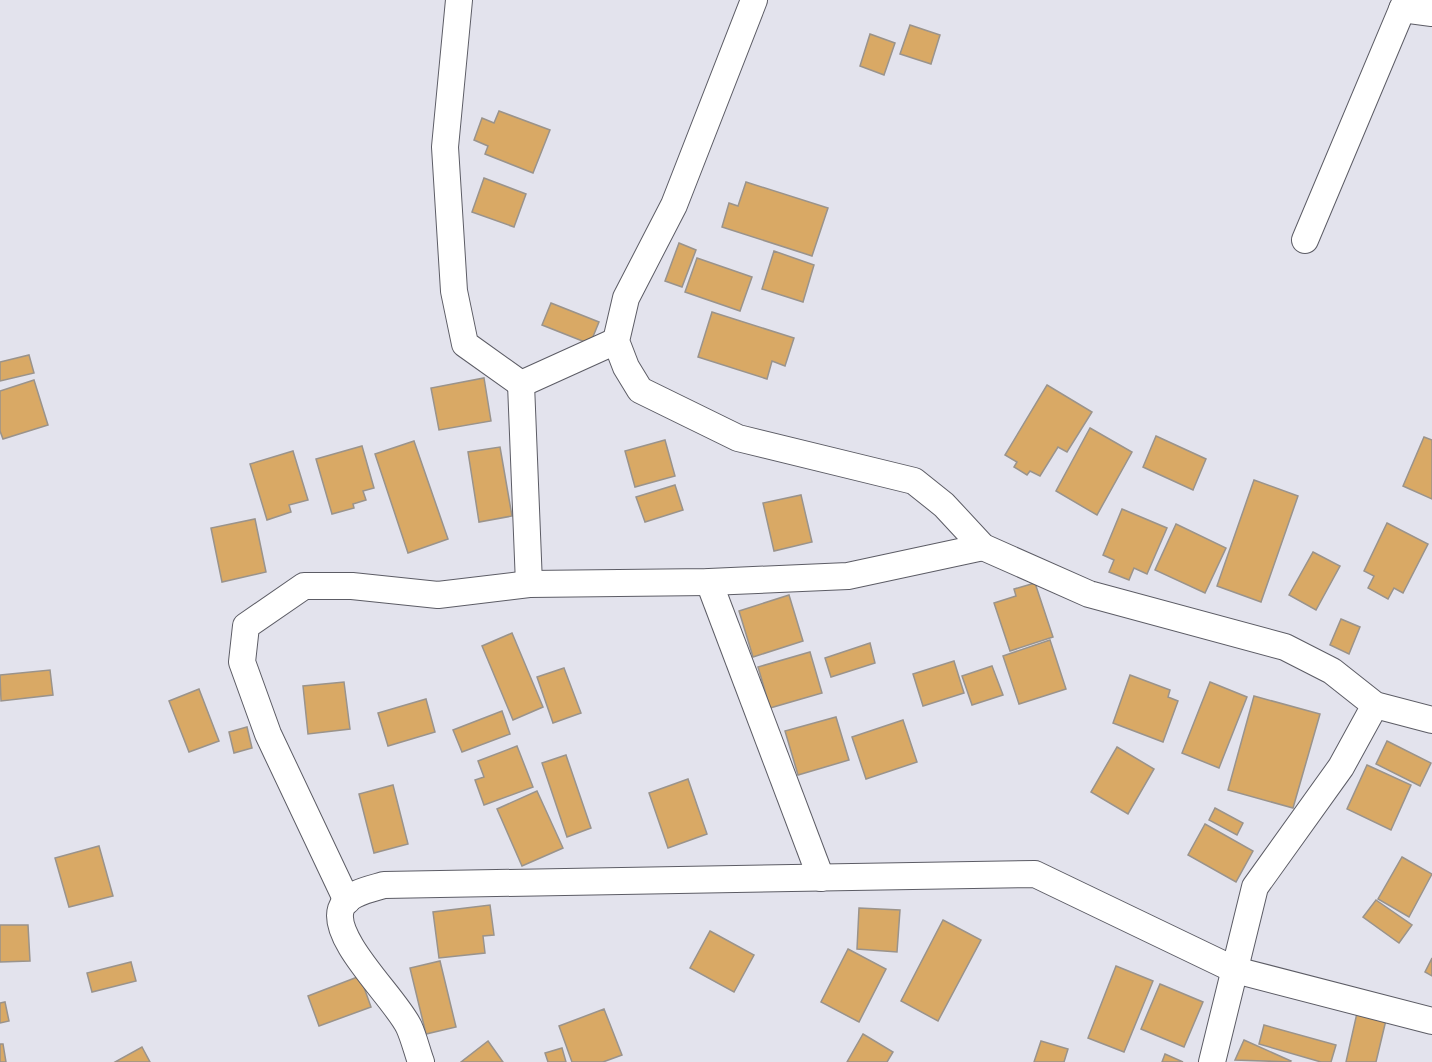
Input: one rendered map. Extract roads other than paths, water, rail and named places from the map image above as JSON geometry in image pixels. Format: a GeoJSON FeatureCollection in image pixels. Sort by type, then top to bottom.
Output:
{"type":"FeatureCollection","features":[{"type":"Feature","properties":{"kind":"street"},"geometry":{"type":"LineString","coordinates":[[459,0],[445,147],[454,291],[465,344],[521,384]]}},
{"type":"Feature","properties":{"kind":"street"},"geometry":{"type":"LineString","coordinates":[[754,0],[674,205],[626,298],[616,341],[626,367],[640,390],[738,438],[914,481],[944,505],[982,547],[1089,594],[1285,647],[1332,670],[1375,705],[1432,720]]}},
{"type":"Feature","properties":{"kind":"street"},"geometry":{"type":"LineString","coordinates":[[1305,240],[1404,5],[1432,13]]}},
{"type":"Feature","properties":{"kind":"street"},"geometry":{"type":"LineString","coordinates":[[521,384],[616,341]]}},
{"type":"Feature","properties":{"kind":"street"},"geometry":{"type":"LineString","coordinates":[[521,384],[529,584]]}},
{"type":"Feature","properties":{"kind":"street"},"geometry":{"type":"LineString","coordinates":[[346,901],[268,734],[242,662],[246,626],[304,586],[352,586],[438,595],[529,584],[709,582],[848,576],[982,547]]}},
{"type":"Feature","properties":{"kind":"street"},"geometry":{"type":"LineString","coordinates":[[709,582],[820,878]]}},
{"type":"Feature","properties":{"kind":"street"},"geometry":{"type":"LineString","coordinates":[[1212,1062],[1255,886],[1341,767],[1375,705]]}},
{"type":"Feature","properties":{"kind":"street"},"geometry":{"type":"LineString","coordinates":[[421,1062],[409,1026],[350,944],[342,926],[341,909],[346,901],[384,885],[1035,874],[1235,970],[1432,1021]]}}]}
